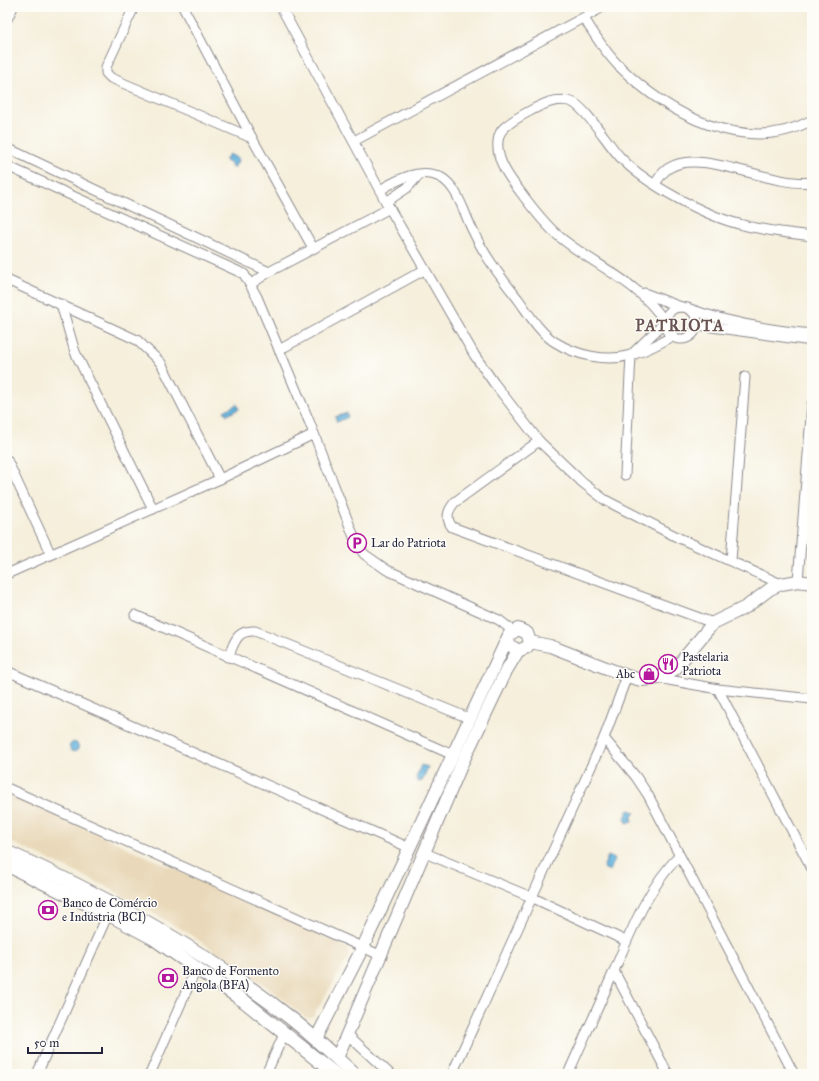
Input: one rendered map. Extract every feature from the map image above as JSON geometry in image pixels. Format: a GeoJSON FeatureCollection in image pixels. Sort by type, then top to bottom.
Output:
{"type":"FeatureCollection","features":[{"type":"Feature","properties":{"kind":"main road"},"geometry":{"type":"LineString","coordinates":[[7,852],[77,884],[182,943],[236,978],[316,1039],[354,1074]]}},
{"type":"Feature","properties":{"kind":"main road"},"geometry":{"type":"LineString","coordinates":[[8,867],[108,914],[153,938],[244,1001],[285,1032],[335,1074]]}},
{"type":"Feature","properties":{"kind":"street"},"geometry":{"type":"LineString","coordinates":[[7,19],[13,7]]}},
{"type":"Feature","properties":{"kind":"street"},"geometry":{"type":"LineString","coordinates":[[134,7],[106,67],[106,73],[111,78],[252,138]]}},
{"type":"Feature","properties":{"kind":"street"},"geometry":{"type":"LineString","coordinates":[[184,7],[252,138],[313,248]]}},
{"type":"Feature","properties":{"kind":"street"},"geometry":{"type":"LineString","coordinates":[[281,7],[424,270],[475,356],[539,441],[578,478],[605,500],[679,538],[782,584]]}},
{"type":"Feature","properties":{"kind":"street"},"geometry":{"type":"LineString","coordinates":[[354,141],[603,7]]}},
{"type":"Feature","properties":{"kind":"street"},"geometry":{"type":"LineString","coordinates":[[584,18],[602,47],[617,64],[636,81],[665,103],[698,121],[722,129],[746,133],[770,133],[796,128],[812,120]]}},
{"type":"Feature","properties":{"kind":"street"},"geometry":{"type":"LineString","coordinates":[[666,322],[652,304],[639,291],[560,237],[526,199],[500,162],[498,150],[499,138],[504,128],[524,115],[552,101],[562,100],[573,102],[586,114],[620,158],[655,184],[690,204],[742,225],[812,236]]}},
{"type":"Feature","properties":{"kind":"street"},"geometry":{"type":"LineString","coordinates":[[7,148],[269,272]]}},
{"type":"Feature","properties":{"kind":"street"},"geometry":{"type":"LineString","coordinates":[[655,184],[661,175],[669,168],[682,163],[702,162],[787,181],[812,182]]}},
{"type":"Feature","properties":{"kind":"street"},"geometry":{"type":"LineString","coordinates":[[7,166],[244,274],[251,284],[279,350],[314,434],[356,542],[364,554],[388,570],[499,620],[510,636],[510,645],[518,651]]}},
{"type":"Feature","properties":{"kind":"street"},"geometry":{"type":"LineString","coordinates":[[380,190],[400,178],[419,175],[435,175],[441,178],[451,187],[473,232],[500,276],[540,329],[555,342],[590,356],[609,358],[631,355],[673,336]]}},
{"type":"Feature","properties":{"kind":"street"},"geometry":{"type":"LineString","coordinates":[[251,284],[269,272],[388,205],[419,175]]}},
{"type":"Feature","properties":{"kind":"street"},"geometry":{"type":"LineString","coordinates":[[279,350],[424,270]]}},
{"type":"Feature","properties":{"kind":"street"},"geometry":{"type":"LineString","coordinates":[[7,280],[62,304],[136,340],[150,351],[161,364],[220,479]]}},
{"type":"Feature","properties":{"kind":"street"},"geometry":{"type":"LineString","coordinates":[[639,291],[685,308],[743,324],[781,331],[812,334]]}},
{"type":"Feature","properties":{"kind":"street"},"geometry":{"type":"LineString","coordinates":[[62,304],[75,352],[153,509]]}},
{"type":"Feature","properties":{"kind":"street"},"geometry":{"type":"LineString","coordinates":[[677,308],[685,308],[695,315],[697,325],[692,334],[688,337],[678,338],[673,336],[666,328],[666,322],[669,313],[677,308]]}},
{"type":"Feature","properties":{"kind":"street"},"geometry":{"type":"LineString","coordinates":[[624,475],[631,355],[666,322]]}},
{"type":"Feature","properties":{"kind":"street"},"geometry":{"type":"LineString","coordinates":[[697,325],[812,341]]}},
{"type":"Feature","properties":{"kind":"street"},"geometry":{"type":"LineString","coordinates":[[731,561],[745,377]]}},
{"type":"Feature","properties":{"kind":"street"},"geometry":{"type":"LineString","coordinates":[[798,581],[812,404]]}},
{"type":"Feature","properties":{"kind":"street"},"geometry":{"type":"LineString","coordinates":[[7,574],[220,479],[314,434]]}},
{"type":"Feature","properties":{"kind":"street"},"geometry":{"type":"LineString","coordinates":[[539,441],[455,502],[448,515],[448,522],[452,527],[713,623]]}},
{"type":"Feature","properties":{"kind":"street"},"geometry":{"type":"LineString","coordinates":[[7,460],[51,555]]}},
{"type":"Feature","properties":{"kind":"street"},"geometry":{"type":"LineString","coordinates":[[658,678],[675,669],[713,623],[746,607],[770,589],[782,584],[798,581],[812,583]]}},
{"type":"Feature","properties":{"kind":"street"},"geometry":{"type":"LineString","coordinates":[[135,615],[453,756]]}},
{"type":"Feature","properties":{"kind":"street"},"geometry":{"type":"LineString","coordinates":[[316,1039],[363,947],[510,636],[518,629],[527,633],[530,642],[528,647],[518,651],[506,671],[478,727],[382,956],[337,1058]]}},
{"type":"Feature","properties":{"kind":"street"},"geometry":{"type":"LineString","coordinates":[[228,657],[237,636],[246,630],[256,631],[471,719]]}},
{"type":"Feature","properties":{"kind":"street"},"geometry":{"type":"LineString","coordinates":[[530,642],[550,646],[641,680],[658,678],[718,689],[812,699]]}},
{"type":"Feature","properties":{"kind":"street"},"geometry":{"type":"LineString","coordinates":[[7,671],[410,848]]}},
{"type":"Feature","properties":{"kind":"street"},"geometry":{"type":"LineString","coordinates":[[452,1074],[604,738],[627,676]]}},
{"type":"Feature","properties":{"kind":"street"},"geometry":{"type":"LineString","coordinates":[[718,689],[812,869]]}},
{"type":"Feature","properties":{"kind":"street"},"geometry":{"type":"LineString","coordinates":[[604,738],[645,790],[794,1074]]}},
{"type":"Feature","properties":{"kind":"street"},"geometry":{"type":"LineString","coordinates":[[7,788],[382,956]]}},
{"type":"Feature","properties":{"kind":"street"},"geometry":{"type":"LineString","coordinates":[[425,853],[531,897],[626,941]]}},
{"type":"Feature","properties":{"kind":"street"},"geometry":{"type":"LineString","coordinates":[[568,1074],[626,941],[656,882],[679,856]]}},
{"type":"Feature","properties":{"kind":"street"},"geometry":{"type":"LineString","coordinates":[[36,1074],[108,914]]}},
{"type":"Feature","properties":{"kind":"street"},"geometry":{"type":"LineString","coordinates":[[150,1074],[196,969]]}},
{"type":"Feature","properties":{"kind":"street"},"geometry":{"type":"LineString","coordinates":[[614,971],[668,1074]]}},
{"type":"Feature","properties":{"kind":"street"},"geometry":{"type":"LineString","coordinates":[[266,1074],[285,1032]]}},
{"type":"Feature","properties":{"kind":"street"},"geometry":{"type":"LineString","coordinates":[[347,1034],[390,1074]]}},
{"type":"Feature","properties":{"kind":"shaded area"},"geometry":{"type":"Polygon","coordinates":[[[7,793],[342,945],[347,948],[349,957],[313,1016],[306,1018],[272,990],[188,933],[105,886],[7,840],[7,793]]]}},
{"type":"Feature","properties":{"kind":"water"},"geometry":{"type":"Polygon","coordinates":[[[229,154],[239,159],[234,168],[231,167],[232,164],[225,161],[229,154]]]}},
{"type":"Feature","properties":{"kind":"water"},"geometry":{"type":"Polygon","coordinates":[[[237,404],[239,409],[227,415],[224,411],[237,404]]]}},
{"type":"Feature","properties":{"kind":"water"},"geometry":{"type":"Polygon","coordinates":[[[347,413],[348,417],[337,422],[335,417],[347,413]]]}},
{"type":"Feature","properties":{"kind":"water"},"geometry":{"type":"Polygon","coordinates":[[[74,742],[79,747],[74,752],[69,747],[74,742]]]}},
{"type":"Feature","properties":{"kind":"water"},"geometry":{"type":"Polygon","coordinates":[[[421,765],[428,767],[422,781],[418,782],[416,778],[421,765]]]}},
{"type":"Feature","properties":{"kind":"water"},"geometry":{"type":"Polygon","coordinates":[[[631,810],[635,813],[632,816],[632,822],[627,823],[625,818],[628,811],[631,810]]]}},
{"type":"Feature","properties":{"kind":"water"},"geometry":{"type":"Polygon","coordinates":[[[608,856],[615,859],[610,871],[603,868],[608,856]]]}},
{"type":"Feature","properties":{"kind":"place","name":"Lar do Patriota"},"geometry":{"type":"Point","coordinates":[357,543]}},
{"type":"Feature","properties":{"kind":"place","name":"Pastelaria Patriota"},"geometry":{"type":"Point","coordinates":[668,664]}},
{"type":"Feature","properties":{"kind":"place","name":"Abc"},"geometry":{"type":"Point","coordinates":[649,674]}},
{"type":"Feature","properties":{"kind":"place","name":"Banco de Comércio e Indústria (BCI)"},"geometry":{"type":"Point","coordinates":[48,910]}},
{"type":"Feature","properties":{"kind":"place","name":"Banco de Formento Angola (BFA)"},"geometry":{"type":"Point","coordinates":[168,978]}},
{"type":"Feature","properties":{"kind":"district","name":"PATRIOTA"},"geometry":{"type":"Point","coordinates":[680,325]}}]}
